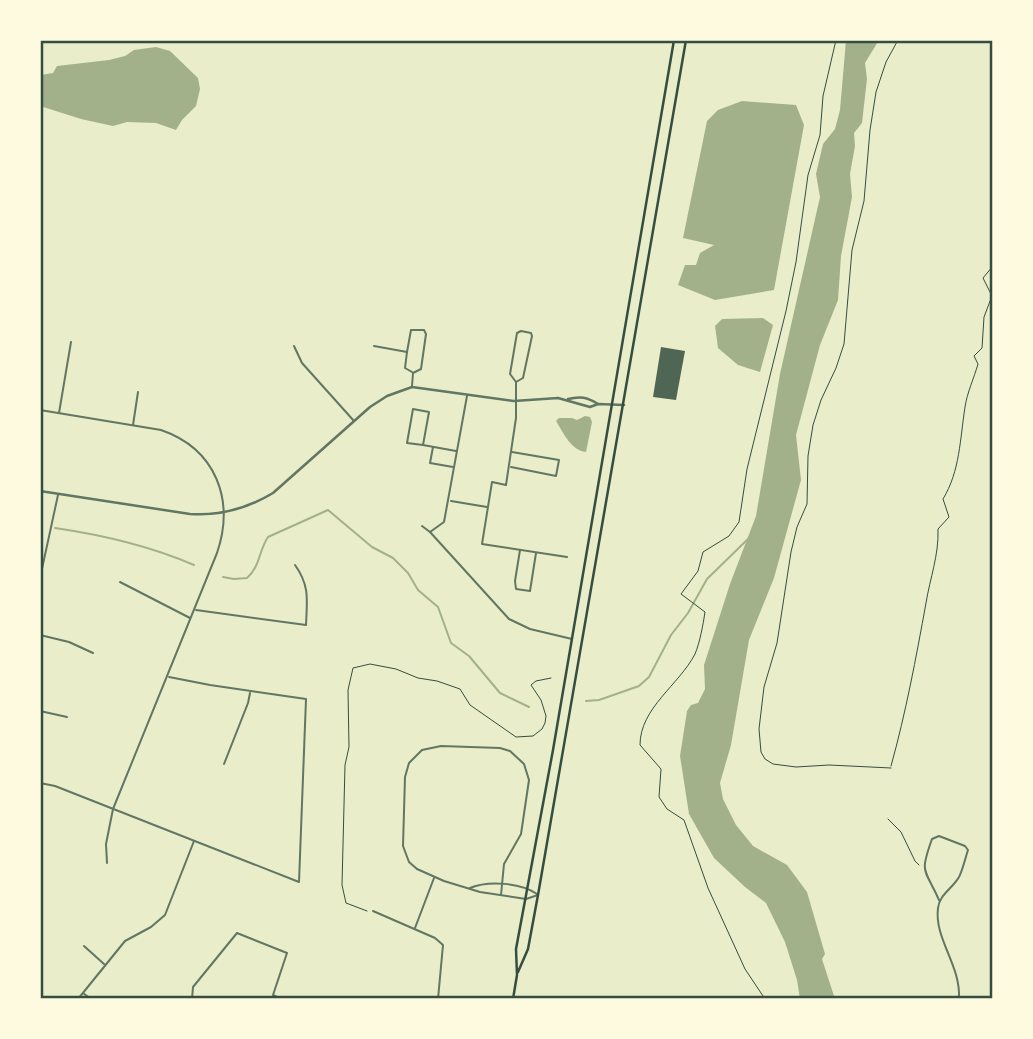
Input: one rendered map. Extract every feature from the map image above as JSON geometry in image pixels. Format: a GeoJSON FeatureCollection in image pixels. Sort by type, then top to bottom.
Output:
{"type":"FeatureCollection","features":[{"type":"Feature","properties":{"kind":"main road"},"geometry":{"type":"LineString","coordinates":[[513,999],[517,975],[516,949],[674,40]]}},
{"type":"Feature","properties":{"kind":"main road"},"geometry":{"type":"LineString","coordinates":[[517,975],[528,949],[538,895],[685,40]]}},
{"type":"Feature","properties":{"kind":"street"},"geometry":{"type":"LineString","coordinates":[[411,330],[424,330],[426,334],[421,369],[413,373],[405,368],[411,330]]}},
{"type":"Feature","properties":{"kind":"street"},"geometry":{"type":"LineString","coordinates":[[516,382],[523,378],[531,333],[517,333],[510,374],[516,382],[516,418],[510,467],[506,485],[492,481],[482,544],[566,557]]}},
{"type":"Feature","properties":{"kind":"street"},"geometry":{"type":"LineString","coordinates":[[59,414],[71,342]]}},
{"type":"Feature","properties":{"kind":"street"},"geometry":{"type":"LineString","coordinates":[[295,346],[302,363],[354,421]]}},
{"type":"Feature","properties":{"kind":"street"},"geometry":{"type":"LineString","coordinates":[[374,346],[407,352]]}},
{"type":"Feature","properties":{"kind":"street"},"geometry":{"type":"LineString","coordinates":[[412,387],[413,373]]}},
{"type":"Feature","properties":{"kind":"street"},"geometry":{"type":"LineString","coordinates":[[40,491],[190,514],[225,512],[252,504],[273,493],[380,400],[412,387],[514,401],[568,400],[579,397],[591,399],[598,404],[624,405]]}},
{"type":"Feature","properties":{"kind":"street"},"geometry":{"type":"LineString","coordinates":[[133,426],[138,392]]}},
{"type":"Feature","properties":{"kind":"street"},"geometry":{"type":"LineString","coordinates":[[430,532],[444,522],[467,396]]}},
{"type":"Feature","properties":{"kind":"street"},"geometry":{"type":"LineString","coordinates":[[568,400],[590,407],[598,404]]}},
{"type":"Feature","properties":{"kind":"street"},"geometry":{"type":"LineString","coordinates":[[423,445],[429,412],[413,409],[407,443],[457,452]]}},
{"type":"Feature","properties":{"kind":"street"},"geometry":{"type":"LineString","coordinates":[[40,410],[161,430],[177,436],[197,449],[212,469],[225,512],[222,538],[195,610],[113,809],[106,844],[107,863]]}},
{"type":"Feature","properties":{"kind":"street"},"geometry":{"type":"LineString","coordinates":[[433,447],[430,463],[454,467]]}},
{"type":"Feature","properties":{"kind":"street"},"geometry":{"type":"LineString","coordinates":[[510,467],[556,476],[559,460],[512,452]]}},
{"type":"Feature","properties":{"kind":"street"},"geometry":{"type":"LineString","coordinates":[[40,578],[58,494]]}},
{"type":"Feature","properties":{"kind":"street"},"geometry":{"type":"LineString","coordinates":[[449,501],[488,508]]}},
{"type":"Feature","properties":{"kind":"street"},"geometry":{"type":"LineString","coordinates":[[422,526],[509,619],[530,629],[572,639]]}},
{"type":"Feature","properties":{"kind":"street"},"geometry":{"type":"LineString","coordinates":[[520,550],[514,586],[516,589],[530,591],[536,552]]}},
{"type":"Feature","properties":{"kind":"street"},"geometry":{"type":"LineString","coordinates":[[195,610],[306,625],[307,591],[304,578],[295,565]]}},
{"type":"Feature","properties":{"kind":"street"},"geometry":{"type":"LineString","coordinates":[[120,582],[191,619]]}},
{"type":"Feature","properties":{"kind":"street"},"geometry":{"type":"LineString","coordinates":[[40,635],[69,642],[93,653]]}},
{"type":"Feature","properties":{"kind":"street"},"geometry":{"type":"LineString","coordinates":[[40,783],[55,786],[299,883],[306,699],[168,677]]}},
{"type":"Feature","properties":{"kind":"street"},"geometry":{"type":"LineString","coordinates":[[224,764],[248,704],[250,692]]}},
{"type":"Feature","properties":{"kind":"street"},"geometry":{"type":"LineString","coordinates":[[40,711],[67,717]]}},
{"type":"Feature","properties":{"kind":"street"},"geometry":{"type":"LineString","coordinates":[[501,895],[504,864],[521,834],[529,780],[524,764],[510,751],[500,748],[441,746],[422,750],[409,763],[405,777],[403,846],[407,858],[413,865],[435,877],[480,892],[526,899],[538,895]]}},
{"type":"Feature","properties":{"kind":"street"},"geometry":{"type":"LineString","coordinates":[[939,900],[960,875],[967,848],[935,836],[923,865],[924,872],[939,900],[937,920],[958,979],[959,999]]}},
{"type":"Feature","properties":{"kind":"street"},"geometry":{"type":"LineString","coordinates":[[78,999],[125,941],[151,927],[165,915],[194,841]]}},
{"type":"Feature","properties":{"kind":"street"},"geometry":{"type":"LineString","coordinates":[[414,929],[435,877]]}},
{"type":"Feature","properties":{"kind":"street"},"geometry":{"type":"LineString","coordinates":[[470,888],[480,884],[502,885],[528,888],[538,895]]}},
{"type":"Feature","properties":{"kind":"street"},"geometry":{"type":"LineString","coordinates":[[373,911],[435,938],[443,946],[438,999]]}},
{"type":"Feature","properties":{"kind":"street"},"geometry":{"type":"LineString","coordinates":[[192,999],[193,986],[237,933],[287,953],[273,995],[281,999]]}},
{"type":"Feature","properties":{"kind":"street"},"geometry":{"type":"LineString","coordinates":[[84,946],[105,964]]}},
{"type":"Feature","properties":{"kind":"street"},"geometry":{"type":"LineString","coordinates":[[83,992],[90,999]]}},
{"type":"Feature","properties":{"kind":"path"},"geometry":{"type":"LineString","coordinates":[[765,999],[741,961],[708,888],[684,820],[667,809],[659,797],[661,769],[640,746],[640,736],[659,698],[675,682],[695,653],[705,614],[681,594],[698,571],[703,552],[729,536],[739,522],[747,470],[796,262],[807,176],[820,135],[823,96],[836,40]]}},
{"type":"Feature","properties":{"kind":"path"},"geometry":{"type":"LineString","coordinates":[[891,768],[829,765],[796,767],[773,764],[765,759],[761,752],[759,729],[764,687],[776,643],[791,552],[797,527],[807,504],[808,456],[813,425],[844,344],[852,250],[864,201],[876,92],[886,62],[898,40]]}},
{"type":"Feature","properties":{"kind":"path"},"geometry":{"type":"LineString","coordinates":[[892,775],[891,768],[939,547],[938,529],[949,517],[943,499],[951,485],[963,437],[965,404],[978,364],[974,356],[982,348],[984,317],[992,296],[983,278],[993,266]]}},
{"type":"Feature","properties":{"kind":"path"},"geometry":{"type":"LineString","coordinates":[[373,911],[364,911],[346,902],[342,885],[345,765],[349,747],[348,690],[353,668],[370,664],[460,689],[470,705],[516,737],[533,736],[542,729],[546,716],[541,700],[531,685],[536,681],[551,678]]}},
{"type":"Feature","properties":{"kind":"path"},"geometry":{"type":"LineString","coordinates":[[888,819],[901,832],[917,865],[923,865]]}},
{"type":"Feature","properties":{"kind":"shaded area"},"geometry":{"type":"Polygon","coordinates":[[[846,40],[879,40],[865,63],[867,79],[862,123],[854,133],[855,146],[850,174],[852,197],[841,256],[838,300],[820,345],[796,435],[801,480],[774,578],[749,640],[731,745],[720,783],[723,799],[736,825],[753,846],[787,865],[807,892],[825,954],[822,959],[835,999],[800,999],[785,942],[766,903],[714,858],[689,814],[680,756],[687,711],[691,705],[698,703],[705,689],[704,665],[730,584],[756,516],[780,374],[820,197],[816,174],[823,144],[835,129],[840,110],[846,40]]]}},
{"type":"Feature","properties":{"kind":"shaded area"},"geometry":{"type":"Polygon","coordinates":[[[156,47],[170,51],[198,78],[200,89],[196,106],[176,130],[156,123],[127,122],[113,126],[40,106],[40,75],[53,73],[57,66],[109,60],[125,56],[134,50],[156,47]]]}},
{"type":"Feature","properties":{"kind":"shaded area"},"geometry":{"type":"Polygon","coordinates":[[[742,101],[796,105],[804,125],[774,290],[715,300],[678,285],[685,265],[696,265],[700,253],[714,245],[683,238],[707,121],[718,110],[742,101]]]}},
{"type":"Feature","properties":{"kind":"shaded area"},"geometry":{"type":"Polygon","coordinates":[[[763,318],[773,325],[760,372],[738,365],[718,348],[715,326],[722,319],[763,318]]]}},
{"type":"Feature","properties":{"kind":"shaded area"},"geometry":{"type":"Polygon","coordinates":[[[590,417],[592,422],[586,452],[572,445],[556,421],[559,418],[577,420],[590,417]]]}},
{"type":"Feature","properties":{"kind":"building"},"geometry":{"type":"Polygon","coordinates":[[[661,347],[685,351],[676,400],[653,397],[661,347]]]}},
{"type":"Feature","properties":{"kind":"waterway"},"geometry":{"type":"LineString","coordinates":[[223,577],[247,578],[254,569],[268,537],[328,510],[372,547],[393,558],[408,573],[418,590],[438,607],[451,643],[469,656],[500,693],[529,707]]}},
{"type":"Feature","properties":{"kind":"waterway"},"geometry":{"type":"LineString","coordinates":[[55,528],[126,542],[194,565]]}},
{"type":"Feature","properties":{"kind":"waterway"},"geometry":{"type":"LineString","coordinates":[[586,701],[599,700],[639,686],[649,677],[671,635],[688,613],[707,579],[750,537]]}}]}
